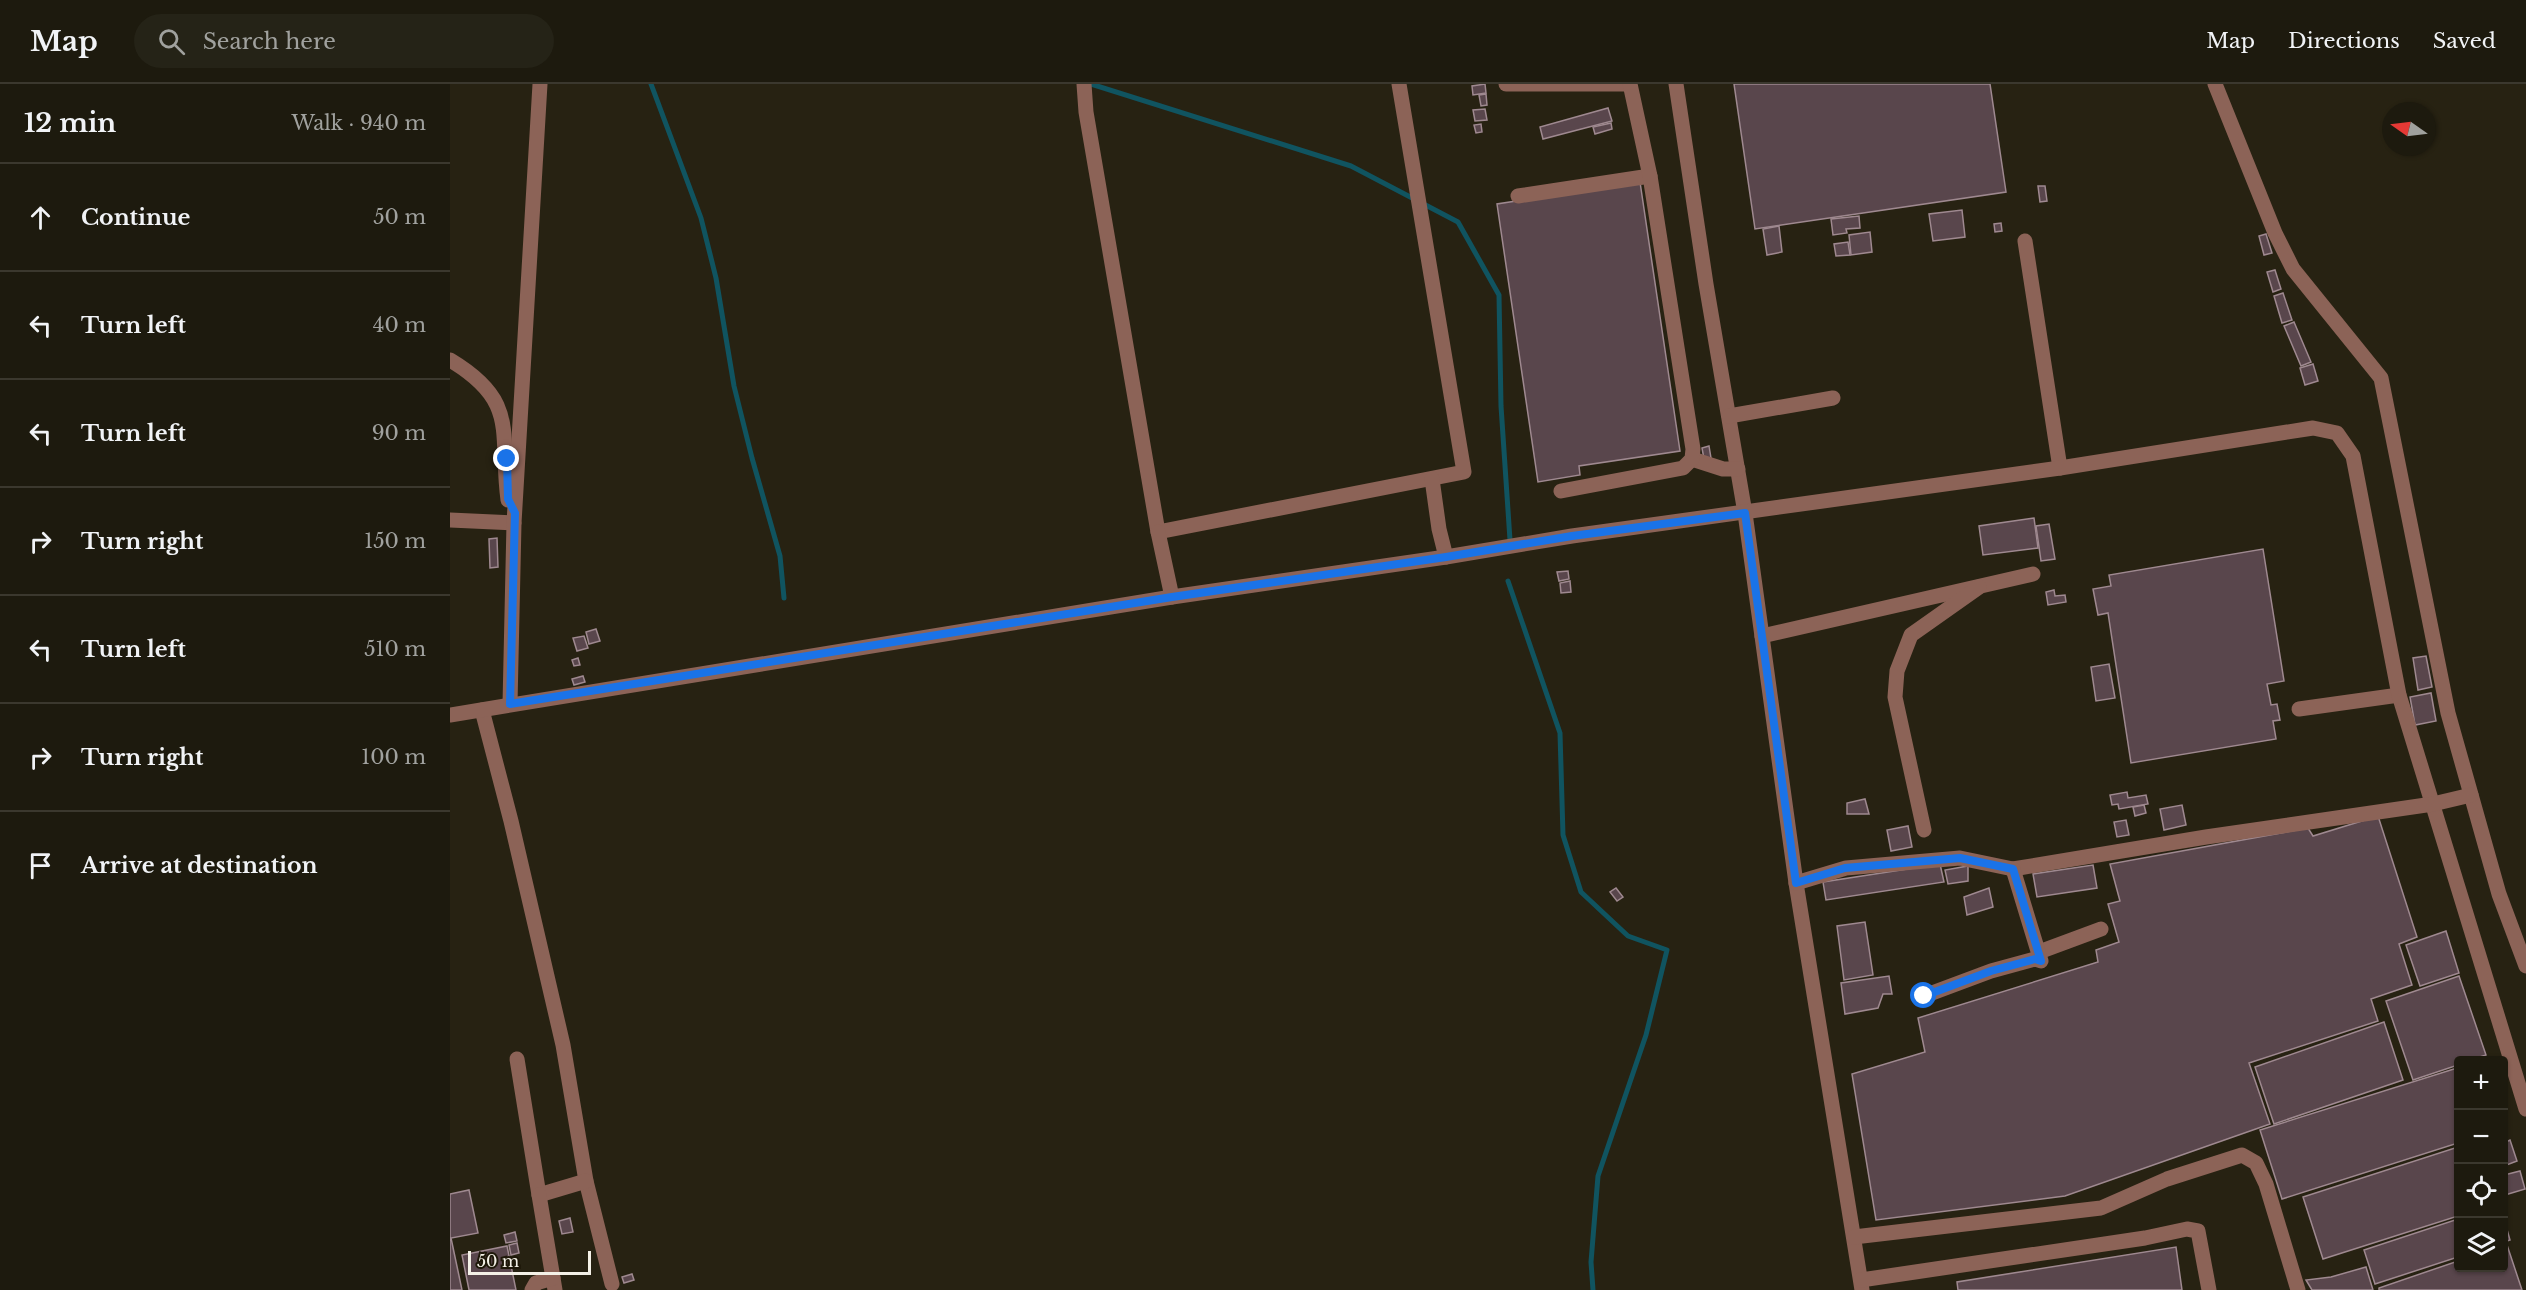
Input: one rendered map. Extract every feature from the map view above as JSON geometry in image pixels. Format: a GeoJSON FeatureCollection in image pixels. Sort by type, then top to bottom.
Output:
{"type":"FeatureCollection","features":[{"type":"Feature","properties":{"kind":"street"},"geometry":{"type":"LineString","coordinates":[[510,704],[514,518],[540,84]]}},
{"type":"Feature","properties":{"kind":"street"},"geometry":{"type":"LineString","coordinates":[[1084,84],[1086,112],[1158,532],[1172,597]]}},
{"type":"Feature","properties":{"kind":"street"},"geometry":{"type":"LineString","coordinates":[[1158,532],[1464,472],[1399,84]]}},
{"type":"Feature","properties":{"kind":"street"},"geometry":{"type":"LineString","coordinates":[[1506,84],[1628,84],[1650,176],[1691,438],[1692,459],[1683,468],[1561,491]]}},
{"type":"Feature","properties":{"kind":"street"},"geometry":{"type":"LineString","coordinates":[[1676,84],[1745,513],[1796,883],[1861,1285],[2187,1229],[2198,1231],[2209,1290]]}},
{"type":"Feature","properties":{"kind":"street"},"geometry":{"type":"LineString","coordinates":[[2215,84],[2275,233],[2293,269],[2382,378],[2448,713],[2499,894],[2526,966]]}},
{"type":"Feature","properties":{"kind":"street"},"geometry":{"type":"LineString","coordinates":[[1518,196],[1650,176]]}},
{"type":"Feature","properties":{"kind":"street"},"geometry":{"type":"LineString","coordinates":[[2025,241],[2060,468]]}},
{"type":"Feature","properties":{"kind":"street"},"geometry":{"type":"LineString","coordinates":[[450,360],[469,372],[494,398],[500,410],[507,459],[508,499],[514,518]]}},
{"type":"Feature","properties":{"kind":"street"},"geometry":{"type":"LineString","coordinates":[[1729,416],[1833,398]]}},
{"type":"Feature","properties":{"kind":"street"},"geometry":{"type":"LineString","coordinates":[[450,715],[1172,597],[1572,536],[2060,468],[2313,428],[2337,433],[2353,456],[2399,695],[2526,1109]]}},
{"type":"Feature","properties":{"kind":"street"},"geometry":{"type":"LineString","coordinates":[[1692,459],[1723,469],[1738,470]]}},
{"type":"Feature","properties":{"kind":"street"},"geometry":{"type":"LineString","coordinates":[[1432,479],[1439,529],[1446,557]]}},
{"type":"Feature","properties":{"kind":"street"},"geometry":{"type":"LineString","coordinates":[[450,519],[514,518]]}},
{"type":"Feature","properties":{"kind":"street"},"geometry":{"type":"LineString","coordinates":[[1762,636],[2033,574]]}},
{"type":"Feature","properties":{"kind":"street"},"geometry":{"type":"LineString","coordinates":[[1924,830],[1895,697],[1897,671],[1911,635],[1979,586]]}},
{"type":"Feature","properties":{"kind":"street"},"geometry":{"type":"LineString","coordinates":[[2300,709],[2399,695]]}},
{"type":"Feature","properties":{"kind":"street"},"geometry":{"type":"LineString","coordinates":[[482,710],[511,821],[563,1045],[586,1181],[612,1284]]}},
{"type":"Feature","properties":{"kind":"street"},"geometry":{"type":"LineString","coordinates":[[1796,883],[1845,868],[1960,858],[2013,869],[2206,837],[2433,804],[2471,795]]}},
{"type":"Feature","properties":{"kind":"street"},"geometry":{"type":"LineString","coordinates":[[1924,996],[1991,971],[2035,959],[2041,961],[2013,869]]}},
{"type":"Feature","properties":{"kind":"street"},"geometry":{"type":"LineString","coordinates":[[2039,952],[2101,929]]}},
{"type":"Feature","properties":{"kind":"street"},"geometry":{"type":"LineString","coordinates":[[517,1059],[554,1284],[536,1283],[532,1290]]}},
{"type":"Feature","properties":{"kind":"street"},"geometry":{"type":"LineString","coordinates":[[1854,1237],[2101,1208],[2167,1179],[2242,1155],[2256,1163],[2266,1185],[2298,1290]]}},
{"type":"Feature","properties":{"kind":"street"},"geometry":{"type":"LineString","coordinates":[[539,1195],[586,1181]]}},
{"type":"Feature","properties":{"kind":"building"},"geometry":{"type":"Polygon","coordinates":[[[1485,84],[1486,93],[1473,95],[1472,86],[1485,84]]]}},
{"type":"Feature","properties":{"kind":"building"},"geometry":{"type":"Polygon","coordinates":[[[1734,84],[1990,84],[2006,192],[1755,229],[1734,84]]]}},
{"type":"Feature","properties":{"kind":"building"},"geometry":{"type":"Polygon","coordinates":[[[1486,94],[1487,105],[1481,106],[1479,95],[1486,94]]]}},
{"type":"Feature","properties":{"kind":"building"},"geometry":{"type":"Polygon","coordinates":[[[1608,108],[1612,121],[1543,139],[1540,127],[1608,108]]]}},
{"type":"Feature","properties":{"kind":"building"},"geometry":{"type":"Polygon","coordinates":[[[1485,109],[1487,120],[1475,121],[1473,110],[1485,109]]]}},
{"type":"Feature","properties":{"kind":"building"},"geometry":{"type":"Polygon","coordinates":[[[1611,123],[1612,129],[1595,134],[1593,127],[1611,123]]]}},
{"type":"Feature","properties":{"kind":"building"},"geometry":{"type":"Polygon","coordinates":[[[1481,124],[1482,132],[1476,133],[1474,125],[1481,124]]]}},
{"type":"Feature","properties":{"kind":"building"},"geometry":{"type":"Polygon","coordinates":[[[1640,182],[1680,451],[1579,466],[1580,475],[1538,482],[1497,204],[1640,182]]]}},
{"type":"Feature","properties":{"kind":"building"},"geometry":{"type":"Polygon","coordinates":[[[2038,186],[2045,186],[2047,201],[2040,202],[2038,186]]]}},
{"type":"Feature","properties":{"kind":"building"},"geometry":{"type":"Polygon","coordinates":[[[1962,210],[1965,237],[1933,241],[1929,214],[1962,210]]]}},
{"type":"Feature","properties":{"kind":"building"},"geometry":{"type":"Polygon","coordinates":[[[1859,216],[1860,228],[1846,229],[1847,233],[1833,235],[1831,219],[1859,216]]]}},
{"type":"Feature","properties":{"kind":"building"},"geometry":{"type":"Polygon","coordinates":[[[2001,223],[2002,231],[1995,232],[1994,224],[2001,223]]]}},
{"type":"Feature","properties":{"kind":"building"},"geometry":{"type":"Polygon","coordinates":[[[1779,226],[1782,252],[1767,255],[1763,229],[1779,226]]]}},
{"type":"Feature","properties":{"kind":"building"},"geometry":{"type":"Polygon","coordinates":[[[1870,232],[1872,252],[1851,255],[1849,235],[1870,232]]]}},
{"type":"Feature","properties":{"kind":"building"},"geometry":{"type":"Polygon","coordinates":[[[2266,234],[2272,253],[2264,255],[2259,236],[2266,234]]]}},
{"type":"Feature","properties":{"kind":"building"},"geometry":{"type":"Polygon","coordinates":[[[1848,242],[1850,255],[1836,256],[1834,244],[1848,242]]]}},
{"type":"Feature","properties":{"kind":"building"},"geometry":{"type":"Polygon","coordinates":[[[2275,270],[2281,289],[2273,292],[2267,272],[2275,270]]]}},
{"type":"Feature","properties":{"kind":"building"},"geometry":{"type":"Polygon","coordinates":[[[2283,293],[2292,320],[2282,323],[2274,296],[2283,293]]]}},
{"type":"Feature","properties":{"kind":"building"},"geometry":{"type":"Polygon","coordinates":[[[2294,322],[2311,362],[2301,366],[2284,326],[2294,322]]]}},
{"type":"Feature","properties":{"kind":"building"},"geometry":{"type":"Polygon","coordinates":[[[2313,364],[2318,381],[2305,385],[2300,368],[2313,364]]]}},
{"type":"Feature","properties":{"kind":"building"},"geometry":{"type":"Polygon","coordinates":[[[1709,446],[1711,458],[1704,459],[1702,448],[1709,446]]]}},
{"type":"Feature","properties":{"kind":"building"},"geometry":{"type":"Polygon","coordinates":[[[2034,518],[2038,548],[1983,555],[1979,526],[2034,518]]]}},
{"type":"Feature","properties":{"kind":"building"},"geometry":{"type":"Polygon","coordinates":[[[2049,524],[2055,559],[2041,561],[2036,526],[2049,524]]]}},
{"type":"Feature","properties":{"kind":"building"},"geometry":{"type":"Polygon","coordinates":[[[497,538],[498,567],[490,568],[489,539],[497,538]]]}},
{"type":"Feature","properties":{"kind":"building"},"geometry":{"type":"Polygon","coordinates":[[[2263,549],[2284,681],[2267,684],[2271,705],[2277,704],[2280,720],[2273,721],[2276,739],[2131,763],[2108,613],[2098,615],[2093,589],[2111,586],[2109,575],[2263,549]]]}},
{"type":"Feature","properties":{"kind":"building"},"geometry":{"type":"Polygon","coordinates":[[[1568,571],[1569,579],[1559,581],[1557,572],[1568,571]]]}},
{"type":"Feature","properties":{"kind":"building"},"geometry":{"type":"Polygon","coordinates":[[[1570,581],[1571,592],[1561,593],[1560,583],[1570,581]]]}},
{"type":"Feature","properties":{"kind":"building"},"geometry":{"type":"Polygon","coordinates":[[[2054,590],[2055,596],[2065,595],[2066,602],[2048,605],[2046,592],[2054,590]]]}},
{"type":"Feature","properties":{"kind":"building"},"geometry":{"type":"Polygon","coordinates":[[[596,629],[600,641],[589,644],[586,632],[596,629]]]}},
{"type":"Feature","properties":{"kind":"building"},"geometry":{"type":"Polygon","coordinates":[[[584,636],[588,648],[577,651],[573,638],[584,636]]]}},
{"type":"Feature","properties":{"kind":"building"},"geometry":{"type":"Polygon","coordinates":[[[2426,656],[2432,687],[2418,690],[2413,658],[2426,656]]]}},
{"type":"Feature","properties":{"kind":"building"},"geometry":{"type":"Polygon","coordinates":[[[578,658],[580,665],[574,666],[572,660],[578,658]]]}},
{"type":"Feature","properties":{"kind":"building"},"geometry":{"type":"Polygon","coordinates":[[[2109,664],[2115,698],[2096,701],[2091,667],[2109,664]]]}},
{"type":"Feature","properties":{"kind":"building"},"geometry":{"type":"Polygon","coordinates":[[[583,676],[585,682],[574,685],[572,679],[583,676]]]}},
{"type":"Feature","properties":{"kind":"building"},"geometry":{"type":"Polygon","coordinates":[[[2431,693],[2436,721],[2415,725],[2410,697],[2431,693]]]}},
{"type":"Feature","properties":{"kind":"building"},"geometry":{"type":"Polygon","coordinates":[[[2127,792],[2128,798],[2146,795],[2148,804],[2119,809],[2118,804],[2112,805],[2110,795],[2127,792]]]}},
{"type":"Feature","properties":{"kind":"building"},"geometry":{"type":"Polygon","coordinates":[[[1865,799],[1869,814],[1847,814],[1847,803],[1865,799]]]}},
{"type":"Feature","properties":{"kind":"building"},"geometry":{"type":"Polygon","coordinates":[[[2144,805],[2146,813],[2135,816],[2133,807],[2144,805]]]}},
{"type":"Feature","properties":{"kind":"building"},"geometry":{"type":"Polygon","coordinates":[[[2182,805],[2186,825],[2164,830],[2160,809],[2182,805]]]}},
{"type":"Feature","properties":{"kind":"building"},"geometry":{"type":"Polygon","coordinates":[[[2378,816],[2417,937],[2399,944],[2412,985],[2371,999],[2378,1021],[2249,1063],[2270,1124],[2065,1196],[1876,1220],[1852,1074],[1925,1052],[1918,1018],[2098,962],[2096,950],[2119,942],[2108,904],[2120,901],[2110,864],[2308,828],[2313,836],[2378,816]]]}},
{"type":"Feature","properties":{"kind":"building"},"geometry":{"type":"Polygon","coordinates":[[[2126,820],[2129,835],[2117,837],[2114,822],[2126,820]]]}},
{"type":"Feature","properties":{"kind":"building"},"geometry":{"type":"Polygon","coordinates":[[[1908,826],[1912,847],[1891,851],[1887,830],[1908,826]]]}},
{"type":"Feature","properties":{"kind":"building"},"geometry":{"type":"Polygon","coordinates":[[[1940,864],[1944,882],[1826,900],[1823,882],[1940,864]]]}},
{"type":"Feature","properties":{"kind":"building"},"geometry":{"type":"Polygon","coordinates":[[[2093,865],[2097,888],[2037,897],[2033,874],[2093,865]]]}},
{"type":"Feature","properties":{"kind":"building"},"geometry":{"type":"Polygon","coordinates":[[[1968,866],[1968,881],[1948,884],[1945,870],[1968,866]]]}},
{"type":"Feature","properties":{"kind":"building"},"geometry":{"type":"Polygon","coordinates":[[[1616,888],[1623,897],[1617,901],[1610,892],[1616,888]]]}},
{"type":"Feature","properties":{"kind":"building"},"geometry":{"type":"Polygon","coordinates":[[[1989,888],[1993,907],[1967,915],[1964,897],[1989,888]]]}},
{"type":"Feature","properties":{"kind":"building"},"geometry":{"type":"Polygon","coordinates":[[[1865,922],[1873,975],[1844,980],[1837,926],[1865,922]]]}},
{"type":"Feature","properties":{"kind":"building"},"geometry":{"type":"Polygon","coordinates":[[[2446,931],[2459,973],[2420,986],[2406,945],[2446,931]]]}},
{"type":"Feature","properties":{"kind":"building"},"geometry":{"type":"Polygon","coordinates":[[[1889,976],[1892,994],[1883,994],[1878,1008],[1845,1014],[1841,983],[1889,976]]]}},
{"type":"Feature","properties":{"kind":"building"},"geometry":{"type":"Polygon","coordinates":[[[2459,976],[2486,1055],[2454,1056],[2454,1066],[2413,1080],[2386,1001],[2459,976]]]}},
{"type":"Feature","properties":{"kind":"building"},"geometry":{"type":"Polygon","coordinates":[[[2384,1022],[2403,1080],[2274,1124],[2255,1067],[2384,1022]]]}},
{"type":"Feature","properties":{"kind":"building"},"geometry":{"type":"Polygon","coordinates":[[[2454,1069],[2454,1144],[2282,1199],[2260,1130],[2454,1069]]]}},
{"type":"Feature","properties":{"kind":"building"},"geometry":{"type":"Polygon","coordinates":[[[2510,1140],[2517,1161],[2508,1164],[2508,1164],[2508,1141],[2510,1140]]]}},
{"type":"Feature","properties":{"kind":"building"},"geometry":{"type":"Polygon","coordinates":[[[2454,1148],[2454,1217],[2323,1259],[2303,1197],[2454,1148]]]}},
{"type":"Feature","properties":{"kind":"building"},"geometry":{"type":"Polygon","coordinates":[[[2520,1171],[2525,1189],[2508,1194],[2508,1174],[2520,1171]]]}},
{"type":"Feature","properties":{"kind":"building"},"geometry":{"type":"Polygon","coordinates":[[[469,1190],[478,1233],[451,1238],[462,1290],[450,1290],[450,1194],[469,1190]]]}},
{"type":"Feature","properties":{"kind":"building"},"geometry":{"type":"Polygon","coordinates":[[[570,1218],[573,1232],[562,1234],[559,1221],[570,1218]]]}},
{"type":"Feature","properties":{"kind":"building"},"geometry":{"type":"Polygon","coordinates":[[[2454,1220],[2454,1258],[2375,1284],[2364,1250],[2454,1220]]]}},
{"type":"Feature","properties":{"kind":"building"},"geometry":{"type":"Polygon","coordinates":[[[515,1232],[517,1241],[506,1243],[504,1235],[515,1232]]]}},
{"type":"Feature","properties":{"kind":"building"},"geometry":{"type":"Polygon","coordinates":[[[517,1243],[519,1253],[511,1255],[509,1245],[517,1243]]]}},
{"type":"Feature","properties":{"kind":"building"},"geometry":{"type":"Polygon","coordinates":[[[507,1246],[516,1290],[469,1290],[462,1255],[507,1246]]]}},
{"type":"Feature","properties":{"kind":"building"},"geometry":{"type":"Polygon","coordinates":[[[2176,1247],[2182,1290],[1958,1290],[1957,1282],[2176,1247]]]}},
{"type":"Feature","properties":{"kind":"building"},"geometry":{"type":"Polygon","coordinates":[[[2508,1248],[2522,1290],[2379,1290],[2379,1288],[2454,1262],[2454,1272],[2508,1272],[2508,1248]]]}},
{"type":"Feature","properties":{"kind":"building"},"geometry":{"type":"Polygon","coordinates":[[[2366,1267],[2373,1290],[2312,1290],[2306,1280],[2331,1277],[2366,1267]]]}},
{"type":"Feature","properties":{"kind":"building"},"geometry":{"type":"Polygon","coordinates":[[[632,1274],[634,1280],[624,1283],[622,1277],[632,1274]]]}},
{"type":"Feature","properties":{"kind":"waterway"},"geometry":{"type":"LineString","coordinates":[[651,84],[701,218],[716,278],[734,386],[780,556],[784,598]]}},
{"type":"Feature","properties":{"kind":"waterway"},"geometry":{"type":"LineString","coordinates":[[1091,84],[1351,166],[1458,222],[1499,295],[1501,406],[1510,540]]}},
{"type":"Feature","properties":{"kind":"waterway"},"geometry":{"type":"LineString","coordinates":[[1508,581],[1560,733],[1563,835],[1581,892],[1628,936],[1667,950],[1646,1035],[1598,1176],[1591,1262],[1593,1290]]}},
{"type":"Feature","properties":{"kind":"route"},"geometry":{"type":"LineString","coordinates":[[507,459],[508,499],[515,513],[510,704],[1172,597],[1572,536],[1745,513],[1796,883],[1845,868],[1960,858],[2013,869],[2041,961],[2035,959],[1991,971],[1924,996]]}}]}
